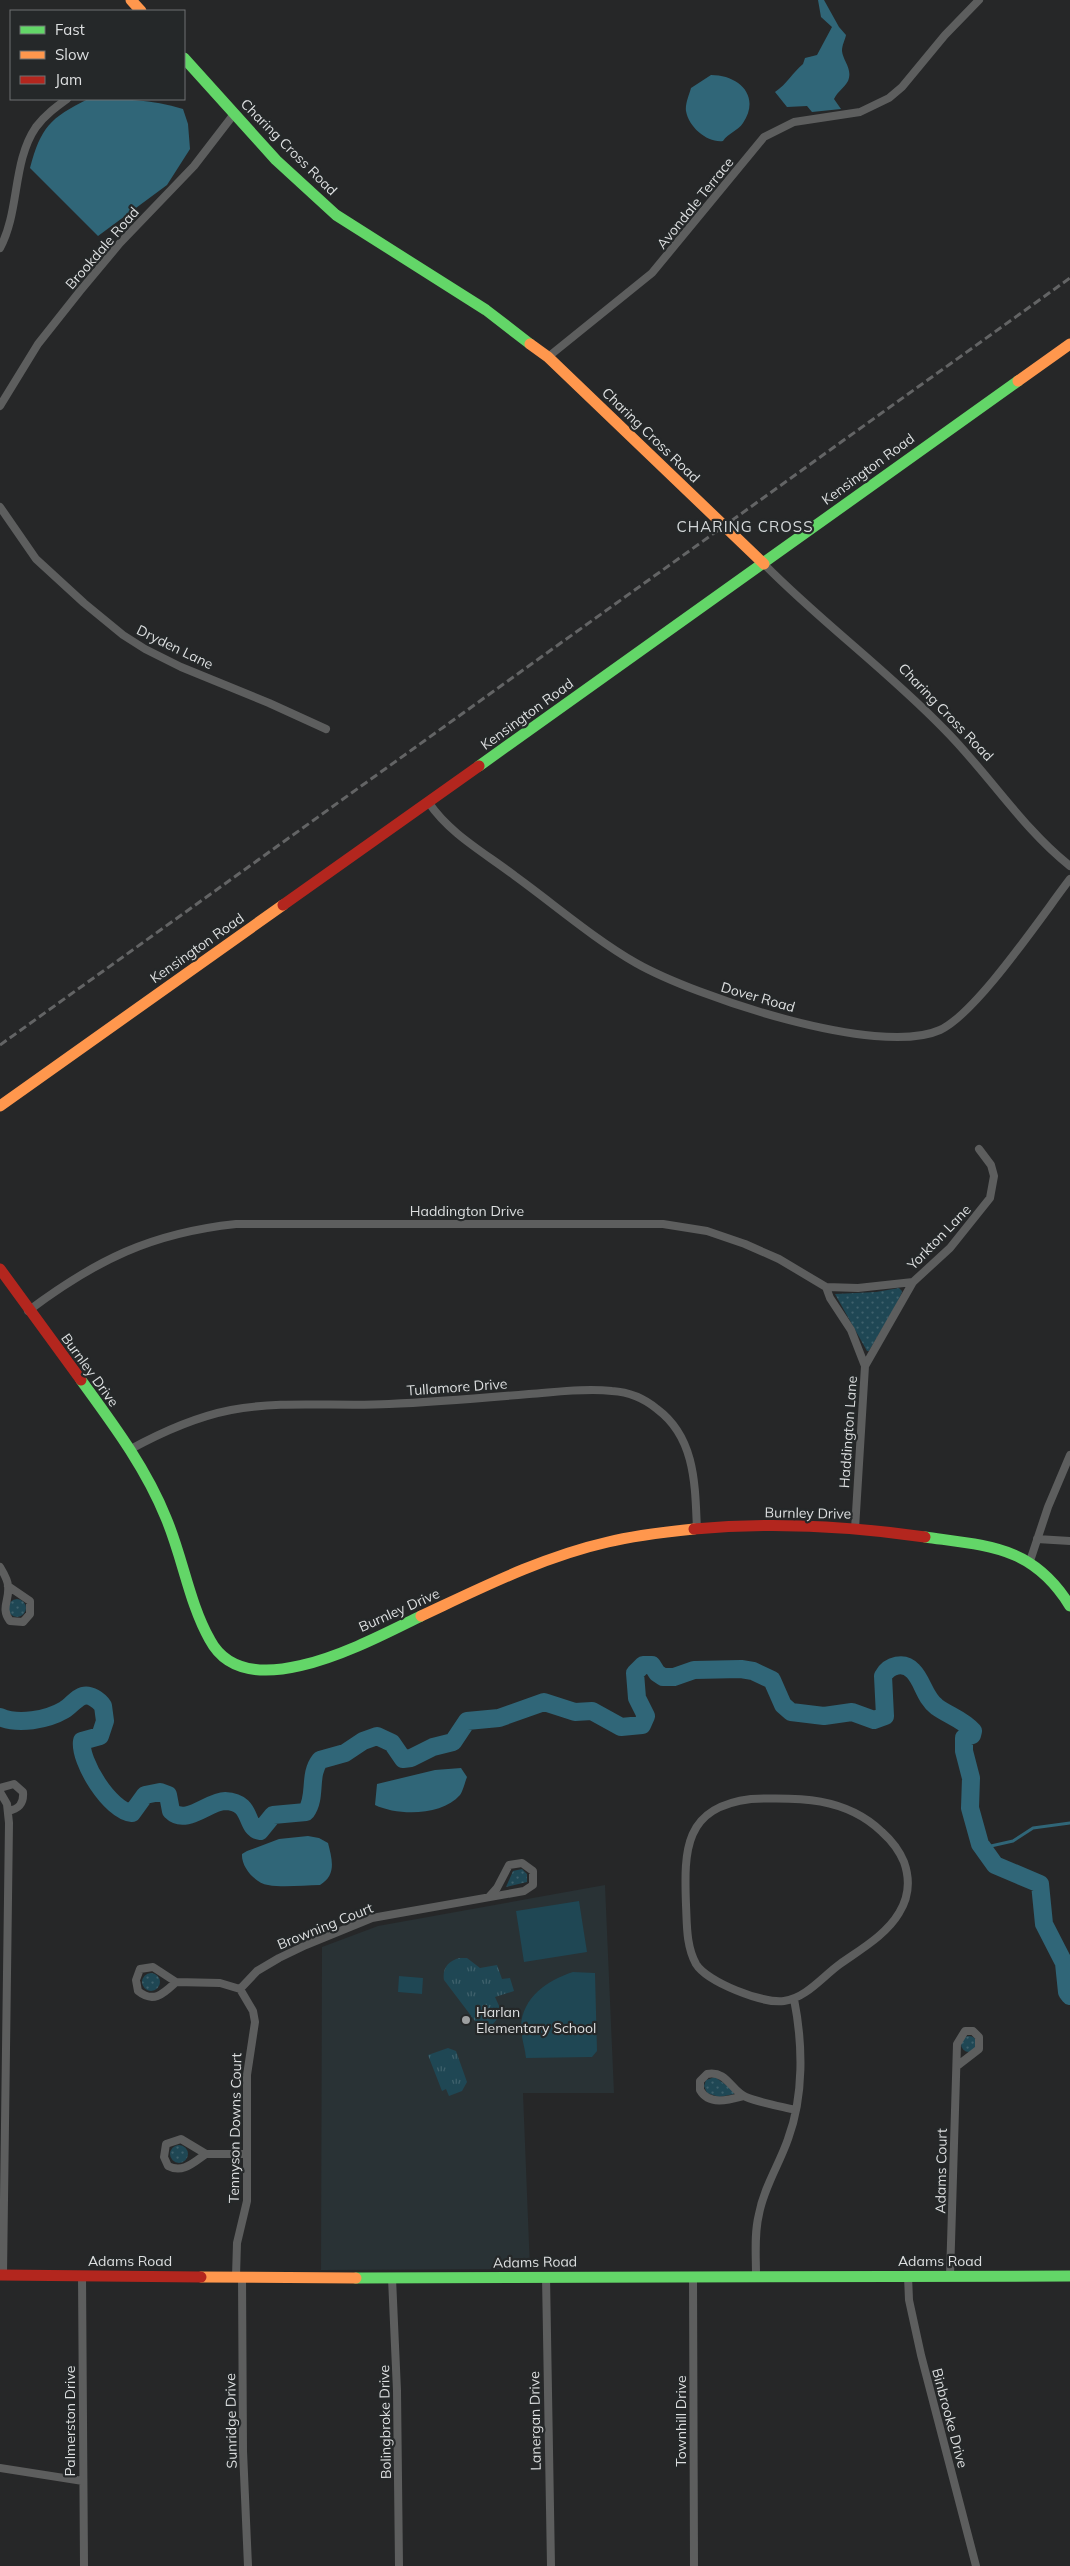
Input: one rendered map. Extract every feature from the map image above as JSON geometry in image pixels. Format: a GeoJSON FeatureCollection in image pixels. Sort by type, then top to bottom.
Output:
{"type":"FeatureCollection","features":[{"type":"Feature","properties":{"kind":"street"},"geometry":{"type":"LineString","coordinates":[[131,0],[140,10]]}},
{"type":"Feature","properties":{"kind":"street","name":"Avondale Terrace"},"geometry":{"type":"LineString","coordinates":[[548,357],[656,269],[764,137],[779,128],[800,120],[854,113],[879,104],[902,87],[940,40],[980,0]]}},
{"type":"Feature","properties":{"kind":"street","name":"Charing Cross Road"},"geometry":{"type":"LineString","coordinates":[[185,59],[294,178],[336,215],[479,305],[548,357],[764,564],[933,717],[975,762],[1047,846],[1070,866]]}},
{"type":"Feature","properties":{"kind":"street"},"geometry":{"type":"LineString","coordinates":[[0,248],[10,224],[28,142],[49,112],[66,100]]}},
{"type":"Feature","properties":{"kind":"street","name":"Brookdale Road"},"geometry":{"type":"LineString","coordinates":[[0,406],[38,344],[80,291],[120,242],[194,166],[234,114]]}},
{"type":"Feature","properties":{"kind":"street","name":"Kensington Road"},"geometry":{"type":"LineString","coordinates":[[0,1106],[429,803],[764,564],[869,486],[1070,344]]}},
{"type":"Feature","properties":{"kind":"street","name":"Dryden Lane"},"geometry":{"type":"LineString","coordinates":[[0,507],[36,558],[84,603],[123,635],[145,649],[181,667],[270,702],[326,729]]}},
{"type":"Feature","properties":{"kind":"street","name":"Dover Road"},"geometry":{"type":"LineString","coordinates":[[429,803],[441,819],[468,842],[610,947],[651,971],[689,988],[755,1010],[812,1025],[883,1037],[915,1037],[930,1034],[942,1029],[956,1019],[994,978],[1070,879]]}},
{"type":"Feature","properties":{"kind":"street","name":"Yorkton Lane"},"geometry":{"type":"LineString","coordinates":[[865,1366],[913,1282],[950,1248],[990,1198],[994,1176],[991,1166],[978,1149]]}},
{"type":"Feature","properties":{"kind":"street","name":"Haddington Drive"},"geometry":{"type":"LineString","coordinates":[[28,1311],[85,1271],[132,1248],[173,1234],[236,1224],[600,1223],[688,1227],[727,1237],[759,1250],[826,1288],[858,1288],[913,1282]]}},
{"type":"Feature","properties":{"kind":"street","name":"Burnley Drive"},"geometry":{"type":"LineString","coordinates":[[0,1269],[28,1311],[129,1450],[149,1482],[171,1528],[210,1641],[219,1653],[229,1661],[257,1669],[278,1670],[298,1667],[333,1656],[504,1578],[567,1554],[653,1534],[698,1530],[785,1527],[855,1529],[931,1537],[981,1546],[1011,1553],[1030,1561],[1056,1584],[1070,1606]]}},
{"type":"Feature","properties":{"kind":"street","name":"Haddington Lane"},"geometry":{"type":"LineString","coordinates":[[826,1288],[830,1298],[851,1330],[865,1366],[855,1529]]}},
{"type":"Feature","properties":{"kind":"street","name":"Tullamore Drive"},"geometry":{"type":"LineString","coordinates":[[129,1450],[202,1418],[250,1408],[390,1404],[576,1390],[614,1391],[642,1399],[658,1409],[669,1419],[684,1440],[692,1465],[698,1530]]}},
{"type":"Feature","properties":{"kind":"street"},"geometry":{"type":"LineString","coordinates":[[1030,1561],[1070,1454]]}},
{"type":"Feature","properties":{"kind":"street"},"geometry":{"type":"LineString","coordinates":[[1037,1539],[1070,1541]]}},
{"type":"Feature","properties":{"kind":"street"},"geometry":{"type":"LineString","coordinates":[[0,1567],[8,1586],[30,1601],[30,1614],[22,1622],[10,1621],[4,1614],[3,1605],[8,1586]]}},
{"type":"Feature","properties":{"kind":"street"},"geometry":{"type":"LineString","coordinates":[[0,1788],[14,1784],[23,1792],[22,1802],[19,1806],[8,1811]]}},
{"type":"Feature","properties":{"kind":"street"},"geometry":{"type":"LineString","coordinates":[[0,1792],[7,1804],[8,1811],[3,1972],[1,2275]]}},
{"type":"Feature","properties":{"kind":"street"},"geometry":{"type":"LineString","coordinates":[[751,1799],[800,1799],[826,1802],[854,1811],[874,1825],[892,1842],[906,1870],[907,1893],[894,1921],[878,1937],[794,1999],[779,2002],[722,1984],[699,1968],[690,1948],[686,1883],[688,1842],[702,1819],[730,1803],[751,1799]]}},
{"type":"Feature","properties":{"kind":"street","name":"Browning Court"},"geometry":{"type":"LineString","coordinates":[[240,1989],[266,1965],[306,1945],[364,1921],[385,1915],[489,1897],[530,1888],[534,1880],[533,1871],[522,1863],[509,1865],[497,1888],[489,1897]]}},
{"type":"Feature","properties":{"kind":"street"},"geometry":{"type":"LineString","coordinates":[[176,1982],[164,1993],[154,1997],[147,1997],[138,1991],[136,1980],[140,1969],[152,1967],[176,1982],[220,1983],[240,1989]]}},
{"type":"Feature","properties":{"kind":"street","name":"Tennyson Downs Court"},"geometry":{"type":"LineString","coordinates":[[239,2276],[237,2243],[247,2201],[247,2068],[255,2022],[251,2006],[240,1989]]}},
{"type":"Feature","properties":{"kind":"street"},"geometry":{"type":"LineString","coordinates":[[756,2275],[758,2216],[768,2181],[788,2141],[796,2110],[801,2048],[794,1999]]}},
{"type":"Feature","properties":{"kind":"street","name":"Adams Court"},"geometry":{"type":"LineString","coordinates":[[950,2276],[957,2066],[958,2039],[965,2031],[973,2030],[979,2037],[979,2049],[957,2066]]}},
{"type":"Feature","properties":{"kind":"street"},"geometry":{"type":"LineString","coordinates":[[744,2096],[721,2101],[709,2099],[700,2090],[700,2081],[707,2074],[718,2074],[744,2096],[796,2110]]}},
{"type":"Feature","properties":{"kind":"street"},"geometry":{"type":"LineString","coordinates":[[206,2154],[190,2166],[178,2169],[168,2166],[164,2156],[166,2144],[176,2139],[189,2143],[206,2154],[247,2154]]}},
{"type":"Feature","properties":{"kind":"street","name":"Adams Road"},"geometry":{"type":"LineString","coordinates":[[1,2275],[392,2278],[756,2275],[1067,2276]]}},
{"type":"Feature","properties":{"kind":"street","name":"Palmerston Drive"},"geometry":{"type":"LineString","coordinates":[[82,2275],[84,2566]]}},
{"type":"Feature","properties":{"kind":"street","name":"Sunridge Drive"},"geometry":{"type":"LineString","coordinates":[[239,2276],[248,2566]]}},
{"type":"Feature","properties":{"kind":"street","name":"Lanergan Drive"},"geometry":{"type":"LineString","coordinates":[[546,2276],[551,2566]]}},
{"type":"Feature","properties":{"kind":"street","name":"Townhill Drive"},"geometry":{"type":"LineString","coordinates":[[693,2276],[694,2566]]}},
{"type":"Feature","properties":{"kind":"street","name":"Binbrooke Drive"},"geometry":{"type":"LineString","coordinates":[[908,2276],[909,2300],[923,2365],[976,2566]]}},
{"type":"Feature","properties":{"kind":"street","name":"Bolingbroke Drive"},"geometry":{"type":"LineString","coordinates":[[392,2278],[397,2391],[400,2566]]}},
{"type":"Feature","properties":{"kind":"street"},"geometry":{"type":"LineString","coordinates":[[0,2468],[83,2481]]}},
{"type":"Feature","properties":{"kind":"shaded area"},"geometry":{"type":"Polygon","coordinates":[[[818,0],[824,0],[839,27],[846,35],[842,51],[849,69],[849,77],[834,99],[841,109],[812,112],[807,106],[787,107],[775,92],[803,64],[805,58],[817,55],[832,27],[821,17],[818,0]]]}},
{"type":"Feature","properties":{"kind":"shaded area"},"geometry":{"type":"Polygon","coordinates":[[[711,75],[721,76],[738,83],[748,96],[750,104],[743,123],[723,141],[711,140],[700,133],[691,123],[686,111],[691,88],[711,75]]]}},
{"type":"Feature","properties":{"kind":"shaded area"},"geometry":{"type":"Polygon","coordinates":[[[86,100],[148,101],[183,109],[188,124],[190,149],[167,185],[98,236],[30,168],[43,133],[56,118],[86,100]]]}},
{"type":"Feature","properties":{"kind":"shaded area"},"geometry":{"type":"Polygon","coordinates":[[[461,1768],[467,1777],[462,1791],[452,1802],[442,1807],[419,1812],[407,1812],[385,1809],[375,1805],[377,1784],[435,1770],[461,1768]]]}},
{"type":"Feature","properties":{"kind":"shaded area"},"geometry":{"type":"Polygon","coordinates":[[[308,1836],[319,1838],[328,1843],[330,1849],[331,1872],[320,1885],[274,1886],[263,1884],[246,1869],[242,1854],[247,1851],[279,1839],[308,1836]]]}},
{"type":"Feature","properties":{"kind":"shaded area","name":"Harlan Elementary School"},"geometry":{"type":"Polygon","coordinates":[[[605,1885],[614,2093],[523,2093],[530,2269],[321,2270],[322,1947],[378,1926],[605,1885]]]}},
{"type":"Feature","properties":{"kind":"green space"},"geometry":{"type":"Polygon","coordinates":[[[899,1288],[902,1291],[898,1301],[869,1351],[867,1351],[835,1294],[876,1292],[899,1288]]]}},
{"type":"Feature","properties":{"kind":"green space"},"geometry":{"type":"Polygon","coordinates":[[[17,1599],[23,1602],[26,1608],[23,1614],[17,1617],[11,1614],[8,1608],[11,1602],[17,1599]]]}},
{"type":"Feature","properties":{"kind":"green space"},"geometry":{"type":"Polygon","coordinates":[[[522,1869],[527,1874],[527,1882],[506,1887],[513,1871],[522,1869]]]}},
{"type":"Feature","properties":{"kind":"green space"},"geometry":{"type":"Polygon","coordinates":[[[579,1901],[587,1952],[524,1962],[516,1911],[579,1901]]]}},
{"type":"Feature","properties":{"kind":"green space"},"geometry":{"type":"Polygon","coordinates":[[[459,1958],[467,1958],[480,1968],[497,1965],[502,1979],[510,1978],[514,1991],[495,1997],[500,2008],[500,2016],[492,2025],[481,2025],[475,2021],[444,1980],[444,1972],[447,1966],[459,1958]]]}},
{"type":"Feature","properties":{"kind":"green space"},"geometry":{"type":"Polygon","coordinates":[[[573,1972],[595,1973],[597,2051],[592,2057],[526,2058],[521,2027],[522,2016],[526,2007],[538,1991],[546,1985],[573,1972]]]}},
{"type":"Feature","properties":{"kind":"green space"},"geometry":{"type":"Polygon","coordinates":[[[147,1973],[155,1973],[160,1978],[158,1989],[147,1991],[142,1986],[142,1978],[147,1973]]]}},
{"type":"Feature","properties":{"kind":"green space"},"geometry":{"type":"Polygon","coordinates":[[[399,1976],[423,1978],[422,1994],[398,1992],[399,1976]]]}},
{"type":"Feature","properties":{"kind":"green space"},"geometry":{"type":"Polygon","coordinates":[[[966,2036],[972,2036],[977,2041],[975,2050],[966,2052],[961,2047],[961,2041],[966,2036]]]}},
{"type":"Feature","properties":{"kind":"green space"},"geometry":{"type":"Polygon","coordinates":[[[448,2048],[456,2051],[467,2082],[462,2091],[449,2096],[446,2089],[442,2091],[428,2055],[448,2048]]]}},
{"type":"Feature","properties":{"kind":"green space"},"geometry":{"type":"Polygon","coordinates":[[[715,2077],[733,2090],[734,2094],[719,2097],[707,2093],[704,2086],[706,2080],[715,2077]]]}},
{"type":"Feature","properties":{"kind":"green space"},"geometry":{"type":"Polygon","coordinates":[[[179,2145],[185,2148],[188,2154],[185,2160],[179,2163],[173,2160],[170,2154],[173,2148],[179,2145]]]}},
{"type":"Feature","properties":{"kind":"waterway"},"geometry":{"type":"LineString","coordinates":[[0,1717],[15,1721],[41,1719],[57,1714],[80,1697],[91,1697],[103,1706],[105,1721],[100,1736],[82,1741],[82,1750],[85,1760],[98,1784],[114,1804],[132,1813],[145,1795],[160,1792],[168,1795],[171,1811],[177,1815],[184,1816],[219,1802],[234,1802],[245,1810],[252,1825],[260,1831],[273,1815],[306,1812],[311,1800],[314,1772],[320,1760],[345,1753],[363,1741],[377,1736],[392,1743],[403,1759],[411,1758],[433,1747],[453,1742],[467,1721],[499,1718],[544,1702],[575,1712],[592,1711],[621,1727],[642,1725],[646,1716],[637,1698],[635,1673],[643,1665],[652,1665],[657,1673],[663,1677],[674,1677],[694,1670],[741,1669],[753,1671],[772,1680],[783,1705],[791,1712],[824,1716],[852,1712],[874,1720],[885,1716],[883,1676],[893,1667],[905,1666],[913,1671],[926,1694],[937,1707],[973,1731],[972,1735],[964,1738],[964,1751],[971,1778],[970,1808],[980,1844],[995,1865],[1040,1884],[1044,1924],[1064,1963],[1067,1992],[1070,1996]]}},
{"type":"Feature","properties":{"kind":"waterway"},"geometry":{"type":"LineString","coordinates":[[982,1848],[1013,1841],[1033,1828],[1070,1823]]}},
{"type":"Feature","properties":{"kind":"railway"},"geometry":{"type":"LineString","coordinates":[[0,1045],[1070,278]]}},
{"type":"Feature","properties":{"kind":"traffic: fast"},"geometry":{"type":"LineString","coordinates":[[185,59],[276,160],[336,215],[486,310],[530,344]]}},
{"type":"Feature","properties":{"kind":"traffic: fast"},"geometry":{"type":"LineString","coordinates":[[479,766],[1018,381]]}},
{"type":"Feature","properties":{"kind":"traffic: fast"},"geometry":{"type":"LineString","coordinates":[[81,1380],[128,1447],[149,1482],[172,1533],[191,1596],[203,1626],[210,1640],[228,1660],[252,1669],[280,1669],[311,1663],[343,1652],[421,1616]]}},
{"type":"Feature","properties":{"kind":"traffic: fast"},"geometry":{"type":"LineString","coordinates":[[925,1537],[989,1547],[1008,1552],[1025,1560],[1041,1571],[1056,1586],[1070,1606]]}},
{"type":"Feature","properties":{"kind":"traffic: fast"},"geometry":{"type":"LineString","coordinates":[[356,2278],[1070,2276]]}},
{"type":"Feature","properties":{"kind":"traffic: slow"},"geometry":{"type":"LineString","coordinates":[[131,0],[140,10]]}},
{"type":"Feature","properties":{"kind":"traffic: slow"},"geometry":{"type":"LineString","coordinates":[[530,344],[548,357],[764,564]]}},
{"type":"Feature","properties":{"kind":"traffic: slow"},"geometry":{"type":"LineString","coordinates":[[1018,381],[1070,344]]}},
{"type":"Feature","properties":{"kind":"traffic: slow"},"geometry":{"type":"LineString","coordinates":[[0,1106],[283,905]]}},
{"type":"Feature","properties":{"kind":"traffic: slow"},"geometry":{"type":"LineString","coordinates":[[421,1616],[512,1574],[583,1548],[651,1534],[694,1529]]}},
{"type":"Feature","properties":{"kind":"traffic: slow"},"geometry":{"type":"LineString","coordinates":[[201,2277],[356,2278]]}},
{"type":"Feature","properties":{"kind":"traffic: jam"},"geometry":{"type":"LineString","coordinates":[[283,905],[479,766]]}},
{"type":"Feature","properties":{"kind":"traffic: jam"},"geometry":{"type":"LineString","coordinates":[[0,1269],[81,1380]]}},
{"type":"Feature","properties":{"kind":"traffic: jam"},"geometry":{"type":"LineString","coordinates":[[694,1529],[751,1526],[810,1526],[868,1530],[925,1537]]}},
{"type":"Feature","properties":{"kind":"traffic: jam"},"geometry":{"type":"LineString","coordinates":[[0,2275],[201,2277]]}},
{"type":"Feature","properties":{"kind":"place","name":"Harlan Elementary School"},"geometry":{"type":"Point","coordinates":[466,2020]}},
{"type":"Feature","properties":{"kind":"district","name":"CHARING CROSS"},"geometry":{"type":"Point","coordinates":[745,527]}}]}
